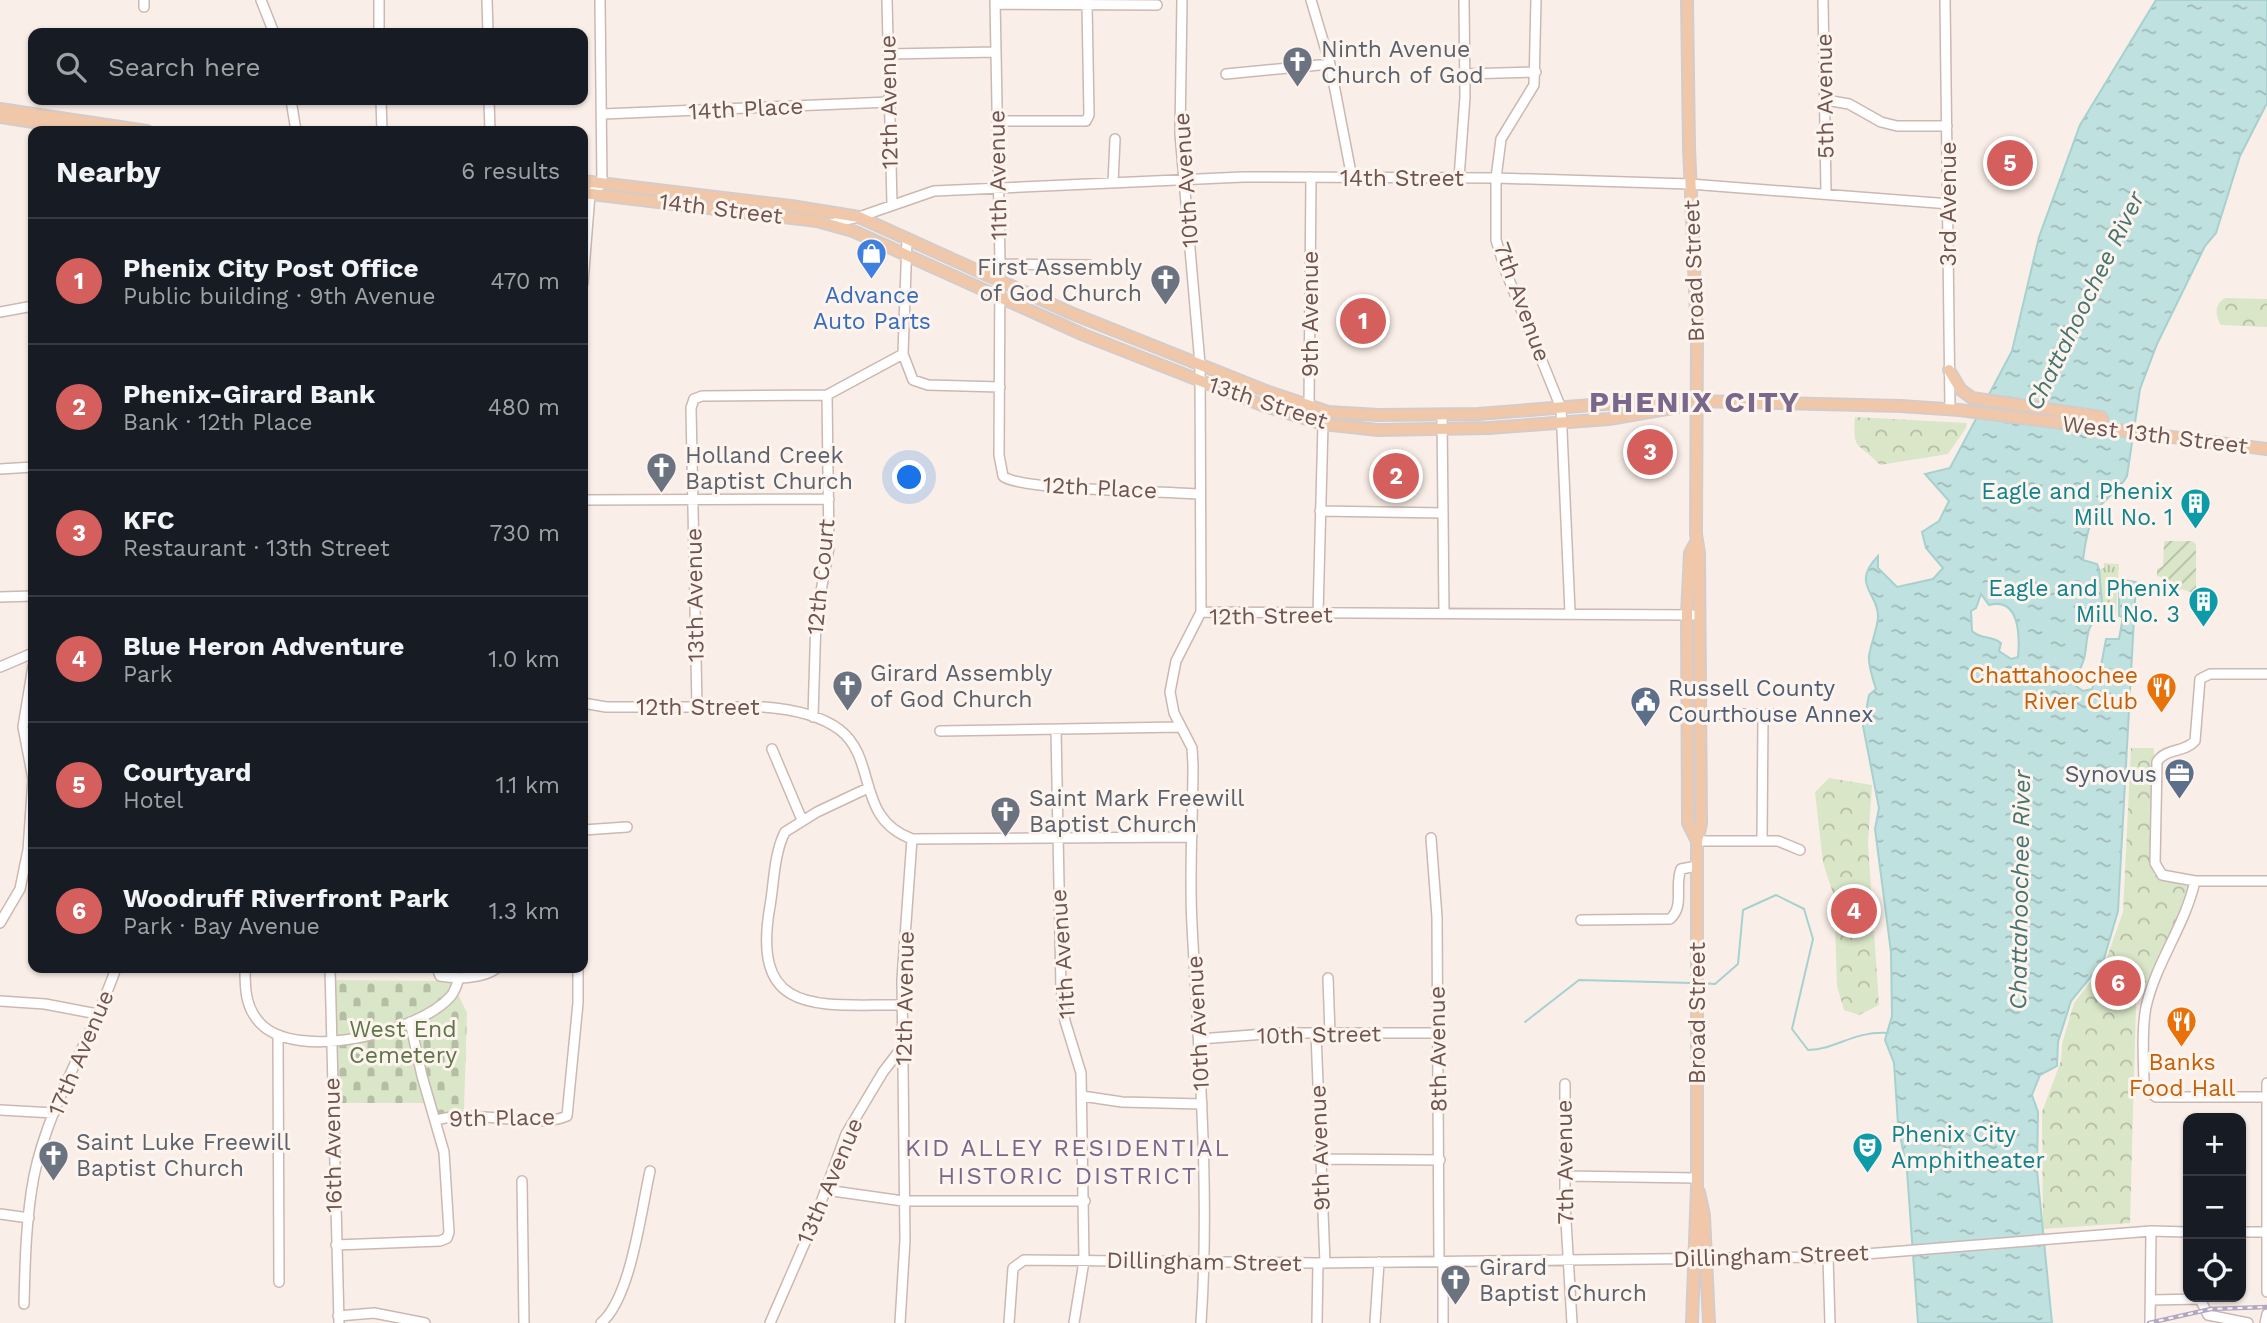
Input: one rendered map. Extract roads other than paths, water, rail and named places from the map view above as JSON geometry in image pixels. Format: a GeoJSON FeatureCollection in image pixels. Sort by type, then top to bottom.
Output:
{"type":"FeatureCollection","features":[{"type":"Feature","properties":{"kind":"main road","name":"Broad Street"},"geometry":{"type":"LineString","coordinates":[[1687,0],[1690,184],[1697,337],[1696,542],[1699,553],[1700,615],[1701,824],[1697,841],[1697,1182]]}},
{"type":"Feature","properties":{"kind":"main road"},"geometry":{"type":"LineString","coordinates":[[0,109],[114,126]]}},
{"type":"Feature","properties":{"kind":"main road"},"geometry":{"type":"LineString","coordinates":[[0,117],[58,126]]}},
{"type":"Feature","properties":{"kind":"main road","name":"14th Street"},"geometry":{"type":"LineString","coordinates":[[588,182],[792,206],[859,217]]}},
{"type":"Feature","properties":{"kind":"main road","name":"14th Street"},"geometry":{"type":"LineString","coordinates":[[588,194],[830,224]]}},
{"type":"Feature","properties":{"kind":"main road"},"geometry":{"type":"LineString","coordinates":[[859,217],[908,239]]}},
{"type":"Feature","properties":{"kind":"main road"},"geometry":{"type":"LineString","coordinates":[[830,224],[868,237],[906,256]]}},
{"type":"Feature","properties":{"kind":"main road","name":"13th Street"},"geometry":{"type":"LineString","coordinates":[[908,239],[1000,282],[1200,364],[1310,406],[1354,415],[1442,415],[1655,400],[1954,409]]}},
{"type":"Feature","properties":{"kind":"main road","name":"13th Street"},"geometry":{"type":"LineString","coordinates":[[906,256],[999,298],[1262,405],[1323,424],[1354,428],[1442,429],[1561,424],[1650,414],[1695,403]]}},
{"type":"Feature","properties":{"kind":"main road"},"geometry":{"type":"LineString","coordinates":[[1949,370],[1961,390],[1972,398],[2101,417],[2106,429]]}},
{"type":"Feature","properties":{"kind":"main road","name":"West 13th Street"},"geometry":{"type":"LineString","coordinates":[[1954,409],[2267,449]]}},
{"type":"Feature","properties":{"kind":"main road","name":"Broad Street"},"geometry":{"type":"LineString","coordinates":[[1696,542],[1690,553],[1687,614],[1688,823],[1697,841]]}},
{"type":"Feature","properties":{"kind":"main road"},"geometry":{"type":"LineString","coordinates":[[1697,1182],[1704,1215],[1709,1323]]}},
{"type":"Feature","properties":{"kind":"main road"},"geometry":{"type":"LineString","coordinates":[[1692,1323],[1697,1182]]}},
{"type":"Feature","properties":{"kind":"street"},"geometry":{"type":"LineString","coordinates":[[261,0],[272,28]]}},
{"type":"Feature","properties":{"kind":"street"},"geometry":{"type":"LineString","coordinates":[[379,0],[379,28]]}},
{"type":"Feature","properties":{"kind":"street"},"geometry":{"type":"LineString","coordinates":[[487,0],[488,28]]}},
{"type":"Feature","properties":{"kind":"street"},"geometry":{"type":"LineString","coordinates":[[588,193],[602,184],[600,0]]}},
{"type":"Feature","properties":{"kind":"street","name":"12th Avenue"},"geometry":{"type":"LineString","coordinates":[[887,0],[892,205]]}},
{"type":"Feature","properties":{"kind":"street","name":"10th Avenue"},"geometry":{"type":"LineString","coordinates":[[1182,0],[1180,134],[1200,364],[1201,612]]}},
{"type":"Feature","properties":{"kind":"street"},"geometry":{"type":"LineString","coordinates":[[1311,0],[1330,64],[1352,178]]}},
{"type":"Feature","properties":{"kind":"street"},"geometry":{"type":"LineString","coordinates":[[1459,178],[1465,74],[1464,0]]}},
{"type":"Feature","properties":{"kind":"street","name":"7th Avenue"},"geometry":{"type":"LineString","coordinates":[[1536,0],[1536,72],[1531,92],[1504,132],[1496,178],[1496,240],[1561,408],[1570,612]]}},
{"type":"Feature","properties":{"kind":"street","name":"5th Avenue"},"geometry":{"type":"LineString","coordinates":[[1823,0],[1826,193]]}},
{"type":"Feature","properties":{"kind":"street","name":"3rd Avenue"},"geometry":{"type":"LineString","coordinates":[[1945,0],[1950,204],[1949,370],[1954,409]]}},
{"type":"Feature","properties":{"kind":"street"},"geometry":{"type":"LineString","coordinates":[[995,2],[1157,5]]}},
{"type":"Feature","properties":{"kind":"street","name":"11th Avenue"},"geometry":{"type":"LineString","coordinates":[[995,2],[1000,264],[999,455],[1003,475]]}},
{"type":"Feature","properties":{"kind":"street"},"geometry":{"type":"LineString","coordinates":[[996,121],[1086,121],[1089,115],[1087,4]]}},
{"type":"Feature","properties":{"kind":"street"},"geometry":{"type":"LineString","coordinates":[[888,54],[996,52]]}},
{"type":"Feature","properties":{"kind":"street"},"geometry":{"type":"LineString","coordinates":[[1226,74],[1330,64]]}},
{"type":"Feature","properties":{"kind":"street"},"geometry":{"type":"LineString","coordinates":[[1465,74],[1536,72]]}},
{"type":"Feature","properties":{"kind":"street"},"geometry":{"type":"LineString","coordinates":[[1826,100],[1860,108],[1889,124],[1912,127],[1947,126]]}},
{"type":"Feature","properties":{"kind":"street","name":"14th Place"},"geometry":{"type":"LineString","coordinates":[[603,114],[889,102]]}},
{"type":"Feature","properties":{"kind":"street"},"geometry":{"type":"LineString","coordinates":[[292,105],[295,126]]}},
{"type":"Feature","properties":{"kind":"street"},"geometry":{"type":"LineString","coordinates":[[381,105],[382,126]]}},
{"type":"Feature","properties":{"kind":"street"},"geometry":{"type":"LineString","coordinates":[[489,105],[489,126]]}},
{"type":"Feature","properties":{"kind":"street"},"geometry":{"type":"LineString","coordinates":[[1114,183],[1115,139]]}},
{"type":"Feature","properties":{"kind":"street","name":"14th Street"},"geometry":{"type":"LineString","coordinates":[[830,224],[934,191],[1311,177],[1496,178],[1690,184],[1950,204]]}},
{"type":"Feature","properties":{"kind":"street","name":"9th Avenue"},"geometry":{"type":"LineString","coordinates":[[1311,177],[1310,406],[1323,424]]}},
{"type":"Feature","properties":{"kind":"street"},"geometry":{"type":"LineString","coordinates":[[908,239],[903,354],[913,380],[920,384],[1000,387]]}},
{"type":"Feature","properties":{"kind":"street"},"geometry":{"type":"LineString","coordinates":[[1000,264],[1089,265]]}},
{"type":"Feature","properties":{"kind":"street"},"geometry":{"type":"LineString","coordinates":[[0,312],[28,307]]}},
{"type":"Feature","properties":{"kind":"street"},"geometry":{"type":"LineString","coordinates":[[828,395],[903,354]]}},
{"type":"Feature","properties":{"kind":"street","name":"13th Avenue"},"geometry":{"type":"LineString","coordinates":[[697,707],[691,408],[694,400],[702,396],[828,395]]}},
{"type":"Feature","properties":{"kind":"street","name":"12th Court"},"geometry":{"type":"LineString","coordinates":[[813,717],[816,618],[828,564],[828,395]]}},
{"type":"Feature","properties":{"kind":"street"},"geometry":{"type":"LineString","coordinates":[[1442,415],[1444,612]]}},
{"type":"Feature","properties":{"kind":"street"},"geometry":{"type":"LineString","coordinates":[[1318,614],[1323,424]]}},
{"type":"Feature","properties":{"kind":"street"},"geometry":{"type":"LineString","coordinates":[[0,469],[28,467]]}},
{"type":"Feature","properties":{"kind":"street","name":"12th Place"},"geometry":{"type":"LineString","coordinates":[[1003,475],[1009,481],[1030,484],[1199,494]]}},
{"type":"Feature","properties":{"kind":"street"},"geometry":{"type":"LineString","coordinates":[[588,499],[694,502],[829,499]]}},
{"type":"Feature","properties":{"kind":"street"},"geometry":{"type":"LineString","coordinates":[[1320,511],[1443,513]]}},
{"type":"Feature","properties":{"kind":"street"},"geometry":{"type":"LineString","coordinates":[[0,597],[28,596]]}},
{"type":"Feature","properties":{"kind":"street","name":"12th Street"},"geometry":{"type":"LineString","coordinates":[[1180,727],[1171,705],[1172,676],[1201,612],[1570,612],[1700,615]]}},
{"type":"Feature","properties":{"kind":"street"},"geometry":{"type":"LineString","coordinates":[[0,667],[28,655]]}},
{"type":"Feature","properties":{"kind":"street"},"geometry":{"type":"LineString","coordinates":[[2267,674],[2203,676],[2199,684],[2199,727],[2195,741],[2187,749],[2164,754],[2157,762],[2155,863],[2160,874],[2195,881],[2267,881]]}},
{"type":"Feature","properties":{"kind":"street"},"geometry":{"type":"LineString","coordinates":[[28,696],[23,727],[28,745]]}},
{"type":"Feature","properties":{"kind":"street","name":"12th Street"},"geometry":{"type":"LineString","coordinates":[[588,705],[786,709],[813,717]]}},
{"type":"Feature","properties":{"kind":"street"},"geometry":{"type":"LineString","coordinates":[[1700,714],[1780,714]]}},
{"type":"Feature","properties":{"kind":"street"},"geometry":{"type":"LineString","coordinates":[[1762,840],[1763,716]]}},
{"type":"Feature","properties":{"kind":"street"},"geometry":{"type":"LineString","coordinates":[[813,717],[841,731],[851,743],[880,817],[891,829],[912,839],[1192,837]]}},
{"type":"Feature","properties":{"kind":"street"},"geometry":{"type":"LineString","coordinates":[[940,731],[1180,727]]}},
{"type":"Feature","properties":{"kind":"street","name":"10th Avenue"},"geometry":{"type":"LineString","coordinates":[[1180,727],[1192,748],[1192,837],[1187,903],[1200,1040],[1205,1261],[1201,1323]]}},
{"type":"Feature","properties":{"kind":"street","name":"11th Avenue"},"geometry":{"type":"LineString","coordinates":[[1056,730],[1056,838],[1062,1004],[1082,1073],[1086,1201],[1084,1261]]}},
{"type":"Feature","properties":{"kind":"street"},"geometry":{"type":"LineString","coordinates":[[772,749],[802,820]]}},
{"type":"Feature","properties":{"kind":"street"},"geometry":{"type":"LineString","coordinates":[[868,788],[802,820],[785,832],[781,839],[765,948],[774,978],[784,989],[811,1004],[903,1005]]}},
{"type":"Feature","properties":{"kind":"street"},"geometry":{"type":"LineString","coordinates":[[588,830],[627,827]]}},
{"type":"Feature","properties":{"kind":"street"},"geometry":{"type":"LineString","coordinates":[[0,923],[24,873],[28,831]]}},
{"type":"Feature","properties":{"kind":"street","name":"8th Avenue"},"geometry":{"type":"LineString","coordinates":[[1431,838],[1437,916],[1443,1323]]}},
{"type":"Feature","properties":{"kind":"street","name":"12th Avenue"},"geometry":{"type":"LineString","coordinates":[[900,1323],[905,1240],[903,1201],[906,1107],[903,1005],[912,839]]}},
{"type":"Feature","properties":{"kind":"street"},"geometry":{"type":"LineString","coordinates":[[1697,841],[1778,841],[1800,850]]}},
{"type":"Feature","properties":{"kind":"street"},"geometry":{"type":"LineString","coordinates":[[1581,920],[1670,919],[1679,903],[1678,878],[1681,869],[1697,866]]}},
{"type":"Feature","properties":{"kind":"street"},"geometry":{"type":"LineString","coordinates":[[2195,881],[2189,908],[2161,966],[2146,1008],[2144,1088],[2156,1097],[2266,1097]]}},
{"type":"Feature","properties":{"kind":"street","name":"17th Avenue"},"geometry":{"type":"LineString","coordinates":[[24,1304],[34,1177],[54,1114],[114,973]]}},
{"type":"Feature","properties":{"kind":"street"},"geometry":{"type":"LineString","coordinates":[[245,973],[246,997],[251,1012],[261,1025],[278,1036],[330,1040],[362,1038],[410,1022],[449,998],[459,978]]}},
{"type":"Feature","properties":{"kind":"street","name":"16th Avenue"},"geometry":{"type":"LineString","coordinates":[[330,973],[339,1319]]}},
{"type":"Feature","properties":{"kind":"street"},"geometry":{"type":"LineString","coordinates":[[438,973],[440,976],[459,978],[488,973]]}},
{"type":"Feature","properties":{"kind":"street","name":"9th Place"},"geometry":{"type":"LineString","coordinates":[[437,1120],[455,1114],[520,1119],[567,1116],[579,1003],[579,973]]}},
{"type":"Feature","properties":{"kind":"street"},"geometry":{"type":"LineString","coordinates":[[1328,978],[1330,1034]]}},
{"type":"Feature","properties":{"kind":"street"},"geometry":{"type":"LineString","coordinates":[[0,1001],[45,1004],[97,1014]]}},
{"type":"Feature","properties":{"kind":"street"},"geometry":{"type":"LineString","coordinates":[[335,1245],[440,1241],[447,1238],[444,1152],[437,1120],[424,1085],[410,1022]]}},
{"type":"Feature","properties":{"kind":"street","name":"9th Avenue"},"geometry":{"type":"LineString","coordinates":[[1316,1033],[1321,1263],[1317,1323]]}},
{"type":"Feature","properties":{"kind":"street","name":"10th Street"},"geometry":{"type":"LineString","coordinates":[[1200,1040],[1316,1033],[1438,1033]]}},
{"type":"Feature","properties":{"kind":"street"},"geometry":{"type":"LineString","coordinates":[[278,1036],[279,1282]]}},
{"type":"Feature","properties":{"kind":"street","name":"13th Avenue"},"geometry":{"type":"LineString","coordinates":[[770,1323],[853,1119],[903,1045]]}},
{"type":"Feature","properties":{"kind":"street"},"geometry":{"type":"LineString","coordinates":[[2267,1083],[2267,1292]]}},
{"type":"Feature","properties":{"kind":"street","name":"7th Avenue"},"geometry":{"type":"LineString","coordinates":[[1565,1084],[1567,1261],[1572,1323]]}},
{"type":"Feature","properties":{"kind":"street"},"geometry":{"type":"LineString","coordinates":[[1082,1096],[1122,1102],[1202,1104]]}},
{"type":"Feature","properties":{"kind":"street"},"geometry":{"type":"LineString","coordinates":[[0,1110],[54,1114]]}},
{"type":"Feature","properties":{"kind":"street"},"geometry":{"type":"LineString","coordinates":[[1319,1159],[1440,1160]]}},
{"type":"Feature","properties":{"kind":"street"},"geometry":{"type":"LineString","coordinates":[[601,1323],[611,1314],[623,1292],[650,1171]]}},
{"type":"Feature","properties":{"kind":"street"},"geometry":{"type":"LineString","coordinates":[[1565,1176],[1697,1182]]}},
{"type":"Feature","properties":{"kind":"street"},"geometry":{"type":"LineString","coordinates":[[522,1181],[524,1323]]}},
{"type":"Feature","properties":{"kind":"street"},"geometry":{"type":"LineString","coordinates":[[826,1190],[903,1201],[1086,1201]]}},
{"type":"Feature","properties":{"kind":"street"},"geometry":{"type":"LineString","coordinates":[[0,1214],[29,1219]]}},
{"type":"Feature","properties":{"kind":"street"},"geometry":{"type":"LineString","coordinates":[[2150,1323],[2151,1231]]}},
{"type":"Feature","properties":{"kind":"street","name":"Dillingham Street"},"geometry":{"type":"LineString","coordinates":[[1009,1323],[1010,1283],[1017,1262],[1321,1263],[1828,1257],[2151,1231],[2183,1232]]}},
{"type":"Feature","properties":{"kind":"street"},"geometry":{"type":"LineString","coordinates":[[2246,1232],[2266,1232]]}},
{"type":"Feature","properties":{"kind":"street"},"geometry":{"type":"LineString","coordinates":[[1828,1257],[1830,1323]]}},
{"type":"Feature","properties":{"kind":"street"},"geometry":{"type":"LineString","coordinates":[[1074,1323],[1084,1261]]}},
{"type":"Feature","properties":{"kind":"street"},"geometry":{"type":"LineString","coordinates":[[1375,1323],[1379,1262]]}},
{"type":"Feature","properties":{"kind":"street"},"geometry":{"type":"LineString","coordinates":[[2151,1300],[2200,1299],[2208,1315],[2248,1323]]}},
{"type":"Feature","properties":{"kind":"street"},"geometry":{"type":"LineString","coordinates":[[339,1319],[373,1313],[425,1323]]}},
{"type":"Feature","properties":{"kind":"street"},"geometry":{"type":"LineString","coordinates":[[2265,1323],[2267,1314]]}},
{"type":"Feature","properties":{"kind":"water","name":"Chattahoochee River"},"geometry":{"type":"Polygon","coordinates":[[[2156,0],[2267,0],[2267,103],[2240,156],[2216,233],[2205,246],[2157,344],[2140,389],[2127,476],[2094,515],[2085,547],[2083,560],[2097,564],[2099,569],[2103,614],[2092,623],[2088,634],[2084,659],[2076,682],[2076,686],[2083,691],[2092,689],[2101,666],[2106,639],[2119,639],[2123,617],[2119,616],[2119,588],[2124,580],[2136,582],[2118,911],[2103,962],[2071,1001],[2058,1042],[2057,1066],[2040,1075],[2032,1095],[2038,1112],[2037,1170],[2052,1323],[1918,1323],[1907,1171],[1898,1124],[1894,1063],[1885,1040],[1892,1016],[1891,952],[1875,829],[1879,808],[1863,726],[1869,695],[1876,689],[1869,660],[1878,617],[1866,582],[1866,574],[1878,556],[1878,568],[1897,587],[1933,579],[1943,568],[1926,548],[1922,532],[1939,521],[1949,501],[1925,474],[1950,468],[2012,351],[2039,237],[2080,125],[2156,0]],[[1981,594],[1976,608],[1971,611],[1972,631],[2001,643],[1999,651],[2011,659],[2018,657],[2016,619],[2006,607],[1999,604],[1989,605],[1981,594]]]}},
{"type":"Feature","properties":{"kind":"waterway"},"geometry":{"type":"LineString","coordinates":[[1701,983],[1715,984],[1738,964],[1743,910],[1776,895],[1804,909],[1813,939],[1792,1029],[1808,1050],[1828,1047],[1855,1037],[1888,1033]]}},
{"type":"Feature","properties":{"kind":"waterway"},"geometry":{"type":"LineString","coordinates":[[1525,1022],[1579,980],[1692,983]]}},
{"type":"Feature","properties":{"kind":"railway"},"geometry":{"type":"LineString","coordinates":[[2149,1323],[2211,1309],[2267,1307]]}},
{"type":"Feature","properties":{"kind":"place","name":"Ninth Avenue Church of God"},"geometry":{"type":"Point","coordinates":[1298,89]}},
{"type":"Feature","properties":{"kind":"place","name":"Courtyard"},"geometry":{"type":"Point","coordinates":[2010,163]}},
{"type":"Feature","properties":{"kind":"place","name":"Advance Auto Parts"},"geometry":{"type":"Point","coordinates":[872,281]}},
{"type":"Feature","properties":{"kind":"place","name":"First Assembly of God Church"},"geometry":{"type":"Point","coordinates":[1165,307]}},
{"type":"Feature","properties":{"kind":"place","name":"Phenix City Post Office"},"geometry":{"type":"Point","coordinates":[1363,321]}},
{"type":"Feature","properties":{"kind":"place","name":"KFC"},"geometry":{"type":"Point","coordinates":[1650,452]}},
{"type":"Feature","properties":{"kind":"place","name":"Phenix-Girard Bank"},"geometry":{"type":"Point","coordinates":[1396,476]}},
{"type":"Feature","properties":{"kind":"place","name":"Holland Creek Baptist Church"},"geometry":{"type":"Point","coordinates":[662,495]}},
{"type":"Feature","properties":{"kind":"place","name":"Eagle and Phenix Mill No. 1"},"geometry":{"type":"Point","coordinates":[2196,531]}},
{"type":"Feature","properties":{"kind":"place","name":"Eagle and Phenix Mill No. 3"},"geometry":{"type":"Point","coordinates":[2203,628]}},
{"type":"Feature","properties":{"kind":"place","name":"Girard Assembly of God Church"},"geometry":{"type":"Point","coordinates":[847,713]}},
{"type":"Feature","properties":{"kind":"place","name":"Chattahoochee River Club"},"geometry":{"type":"Point","coordinates":[2161,715]}},
{"type":"Feature","properties":{"kind":"place","name":"Russell County Courthouse Annex"},"geometry":{"type":"Point","coordinates":[1645,728]}},
{"type":"Feature","properties":{"kind":"place","name":"Synovus"},"geometry":{"type":"Point","coordinates":[2180,801]}},
{"type":"Feature","properties":{"kind":"place","name":"Saint Mark Freewill Baptist Church"},"geometry":{"type":"Point","coordinates":[1006,838]}},
{"type":"Feature","properties":{"kind":"place","name":"Blue Heron Adventure"},"geometry":{"type":"Point","coordinates":[1854,911]}},
{"type":"Feature","properties":{"kind":"place","name":"Woodruff Riverfront Park"},"geometry":{"type":"Point","coordinates":[2118,983]}},
{"type":"Feature","properties":{"kind":"place","name":"Banks Food Hall"},"geometry":{"type":"Point","coordinates":[2182,1048]}},
{"type":"Feature","properties":{"kind":"place","name":"Phenix City Amphitheater"},"geometry":{"type":"Point","coordinates":[1868,1174]}},
{"type":"Feature","properties":{"kind":"place","name":"Saint Luke Freewill Baptist Church"},"geometry":{"type":"Point","coordinates":[53,1182]}},
{"type":"Feature","properties":{"kind":"place","name":"Girard Baptist Church"},"geometry":{"type":"Point","coordinates":[1456,1307]}},
{"type":"Feature","properties":{"kind":"district","name":"PHENIX CITY"},"geometry":{"type":"Point","coordinates":[1695,401]}},
{"type":"Feature","properties":{"kind":"district","name":"KID ALLEY RESIDENTIAL HISTORIC DISTRICT"},"geometry":{"type":"Point","coordinates":[1068,1162]}},
{"type":"Feature","properties":{"kind":"park label","name":"West End Cemetery"},"geometry":{"type":"Point","coordinates":[403,1042]}}]}
